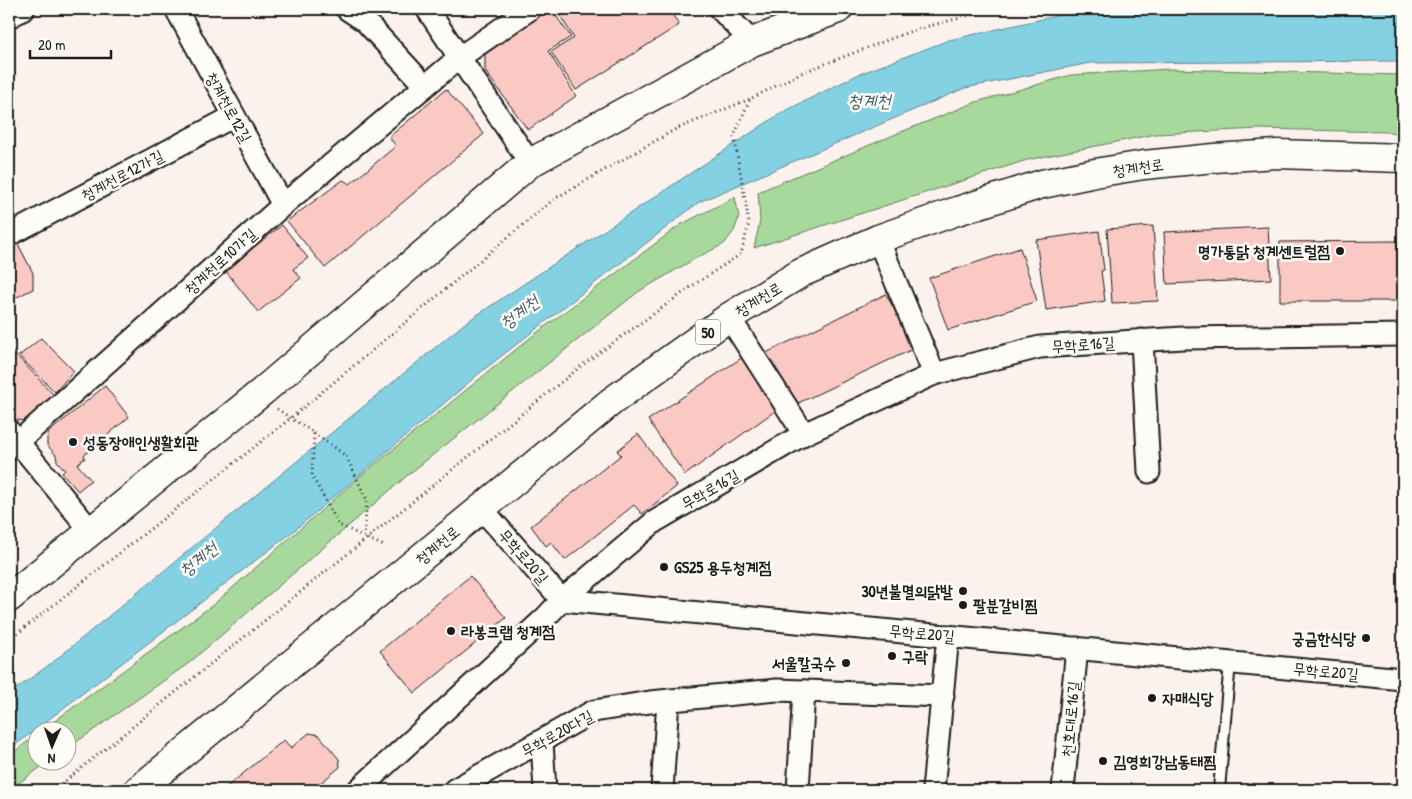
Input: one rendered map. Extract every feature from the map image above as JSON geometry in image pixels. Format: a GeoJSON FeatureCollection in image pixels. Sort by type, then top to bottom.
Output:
{"type":"FeatureCollection","features":[{"type":"Feature","properties":{"kind":"main road"},"geometry":{"type":"LineString","coordinates":[[9,598],[255,397],[530,163],[752,42],[838,9]]}},
{"type":"Feature","properties":{"kind":"main road","name":"청계천로"},"geometry":{"type":"LineString","coordinates":[[138,790],[612,401],[729,316],[801,273],[878,239],[1042,184],[1144,165],[1214,158],[1277,154],[1403,158]]}},
{"type":"Feature","properties":{"kind":"street"},"geometry":{"type":"LineString","coordinates":[[9,17],[24,9]]}},
{"type":"Feature","properties":{"kind":"street","name":"청계천로12길"},"geometry":{"type":"LineString","coordinates":[[176,9],[283,205]]}},
{"type":"Feature","properties":{"kind":"street"},"geometry":{"type":"LineString","coordinates":[[347,9],[365,21],[425,86]]}},
{"type":"Feature","properties":{"kind":"street"},"geometry":{"type":"LineString","coordinates":[[427,9],[530,163]]}},
{"type":"Feature","properties":{"kind":"street","name":"청계천로10가길"},"geometry":{"type":"LineString","coordinates":[[91,531],[12,440],[283,205],[425,86],[460,57],[530,9]]}},
{"type":"Feature","properties":{"kind":"street"},"geometry":{"type":"LineString","coordinates":[[720,9],[752,42]]}},
{"type":"Feature","properties":{"kind":"street","name":"청계천로12가길"},"geometry":{"type":"LineString","coordinates":[[9,235],[234,116]]}},
{"type":"Feature","properties":{"kind":"street"},"geometry":{"type":"LineString","coordinates":[[878,239],[934,374]]}},
{"type":"Feature","properties":{"kind":"street"},"geometry":{"type":"LineString","coordinates":[[729,316],[804,434]]}},
{"type":"Feature","properties":{"kind":"street","name":"무학로16길"},"geometry":{"type":"LineString","coordinates":[[358,790],[545,618],[562,600],[654,522],[804,434],[934,374],[1040,347],[1183,338],[1403,335]]}},
{"type":"Feature","properties":{"kind":"street"},"geometry":{"type":"LineString","coordinates":[[1142,340],[1149,472]]}},
{"type":"Feature","properties":{"kind":"street","name":"무학로20길"},"geometry":{"type":"LineString","coordinates":[[482,509],[562,600],[1403,679]]}},
{"type":"Feature","properties":{"kind":"street"},"geometry":{"type":"LineString","coordinates":[[933,790],[948,636]]}},
{"type":"Feature","properties":{"kind":"street","name":"천호대로16길"},"geometry":{"type":"LineString","coordinates":[[1063,790],[1077,648]]}},
{"type":"Feature","properties":{"kind":"street","name":"무학로20다길"},"geometry":{"type":"LineString","coordinates":[[454,790],[594,712],[668,700],[777,690],[942,696]]}},
{"type":"Feature","properties":{"kind":"street"},"geometry":{"type":"LineString","coordinates":[[798,790],[804,691]]}},
{"type":"Feature","properties":{"kind":"street"},"geometry":{"type":"LineString","coordinates":[[662,790],[668,700]]}},
{"type":"Feature","properties":{"kind":"street"},"geometry":{"type":"LineString","coordinates":[[542,742],[545,790]]}},
{"type":"Feature","properties":{"kind":"lane"},"geometry":{"type":"LineString","coordinates":[[1219,790],[1230,662]]}},
{"type":"Feature","properties":{"kind":"path"},"geometry":{"type":"LineString","coordinates":[[9,640],[280,427],[554,199],[676,129],[750,99],[801,73],[906,34],[994,9]]}},
{"type":"Feature","properties":{"kind":"path"},"geometry":{"type":"LineString","coordinates":[[54,790],[585,363],[694,284],[741,254],[749,223],[734,136],[750,99]]}},
{"type":"Feature","properties":{"kind":"path"},"geometry":{"type":"LineString","coordinates":[[277,409],[346,456],[367,500],[364,537]]}},
{"type":"Feature","properties":{"kind":"path"},"geometry":{"type":"LineString","coordinates":[[314,433],[312,476],[339,525],[386,547]]}},
{"type":"Feature","properties":{"kind":"green space"},"geometry":{"type":"Polygon","coordinates":[[[1170,69],[1403,75],[1403,134],[1389,132],[1259,129],[1156,134],[1027,160],[754,248],[760,221],[758,192],[976,102],[1071,75],[1170,69]]]}},
{"type":"Feature","properties":{"kind":"green space"},"geometry":{"type":"Polygon","coordinates":[[[735,197],[739,217],[734,231],[724,244],[638,292],[409,474],[189,663],[78,741],[78,722],[53,722],[214,604],[363,474],[530,338],[680,225],[735,197]]]}},
{"type":"Feature","properties":{"kind":"green space"},"geometry":{"type":"Polygon","coordinates":[[[28,741],[28,772],[34,772],[9,790],[9,756],[28,741]]]}},
{"type":"Feature","properties":{"kind":"water","name":"청계천"},"geometry":{"type":"Polygon","coordinates":[[[1087,9],[1403,9],[1403,61],[1090,63],[965,88],[699,202],[481,372],[290,534],[45,722],[28,722],[28,735],[9,750],[9,694],[53,662],[465,323],[781,113],[857,75],[949,40],[1087,9]]]}},
{"type":"Feature","properties":{"kind":"building"},"geometry":{"type":"Polygon","coordinates":[[[546,9],[551,9],[571,37],[548,51],[576,96],[528,130],[485,71],[485,47],[546,9]]]}},
{"type":"Feature","properties":{"kind":"building"},"geometry":{"type":"Polygon","coordinates":[[[556,9],[669,9],[679,25],[576,90],[551,52],[574,38],[556,9]]]}},
{"type":"Feature","properties":{"kind":"building"},"geometry":{"type":"Polygon","coordinates":[[[446,89],[484,134],[325,268],[287,221],[343,180],[350,184],[396,146],[389,137],[446,89]]]}},
{"type":"Feature","properties":{"kind":"building"},"geometry":{"type":"Polygon","coordinates":[[[282,225],[308,258],[293,269],[301,278],[258,312],[225,270],[282,225]]]}},
{"type":"Feature","properties":{"kind":"building"},"geometry":{"type":"Polygon","coordinates":[[[1153,226],[1158,301],[1112,303],[1107,229],[1153,226]]]}},
{"type":"Feature","properties":{"kind":"building"},"geometry":{"type":"Polygon","coordinates":[[[1268,227],[1271,279],[1167,284],[1164,232],[1268,227]]]}},
{"type":"Feature","properties":{"kind":"building"},"geometry":{"type":"Polygon","coordinates":[[[1099,231],[1104,270],[1101,271],[1105,301],[1046,310],[1036,240],[1099,231]]]}},
{"type":"Feature","properties":{"kind":"building"},"geometry":{"type":"Polygon","coordinates":[[[16,240],[33,273],[33,289],[9,301],[9,243],[16,240]]]}},
{"type":"Feature","properties":{"kind":"building"},"geometry":{"type":"Polygon","coordinates":[[[1397,241],[1398,301],[1280,301],[1280,242],[1397,241]]]}},
{"type":"Feature","properties":{"kind":"building"},"geometry":{"type":"Polygon","coordinates":[[[1020,248],[1037,301],[948,330],[929,278],[1020,248]]]}},
{"type":"Feature","properties":{"kind":"building"},"geometry":{"type":"Polygon","coordinates":[[[886,294],[915,348],[794,405],[766,353],[886,294]]]}},
{"type":"Feature","properties":{"kind":"building"},"geometry":{"type":"Polygon","coordinates":[[[41,338],[74,371],[55,392],[19,356],[41,338]]]}},
{"type":"Feature","properties":{"kind":"building"},"geometry":{"type":"Polygon","coordinates":[[[12,351],[55,396],[30,421],[15,420],[9,409],[9,353],[12,351]]]}},
{"type":"Feature","properties":{"kind":"building"},"geometry":{"type":"Polygon","coordinates":[[[746,355],[782,406],[685,475],[648,420],[746,355]]]}},
{"type":"Feature","properties":{"kind":"building","name":"성동장애인생활회관"},"geometry":{"type":"Polygon","coordinates":[[[105,386],[129,417],[84,455],[85,458],[77,464],[91,480],[78,491],[62,473],[65,470],[47,445],[47,438],[49,432],[105,386]]]}},
{"type":"Feature","properties":{"kind":"building"},"geometry":{"type":"Polygon","coordinates":[[[638,434],[677,486],[642,514],[634,505],[565,560],[551,542],[546,546],[531,526],[621,455],[617,451],[638,434]]]}},
{"type":"Feature","properties":{"kind":"building"},"geometry":{"type":"Polygon","coordinates":[[[470,576],[506,618],[415,693],[380,651],[470,576]]]}},
{"type":"Feature","properties":{"kind":"building"},"geometry":{"type":"Polygon","coordinates":[[[309,733],[319,735],[339,759],[340,767],[312,790],[223,790],[284,740],[291,748],[309,733]]]}},
{"type":"Feature","properties":{"kind":"place","name":"명가통닭 청계센트럴점"},"geometry":{"type":"Point","coordinates":[1340,251]}},
{"type":"Feature","properties":{"kind":"place","name":"성동장애인생활회관"},"geometry":{"type":"Point","coordinates":[73,442]}},
{"type":"Feature","properties":{"kind":"place","name":"GS25 용두청계점"},"geometry":{"type":"Point","coordinates":[664,567]}},
{"type":"Feature","properties":{"kind":"place","name":"30년불멸의닭발"},"geometry":{"type":"Point","coordinates":[963,591]}},
{"type":"Feature","properties":{"kind":"place","name":"팔분갈비찜"},"geometry":{"type":"Point","coordinates":[963,605]}},
{"type":"Feature","properties":{"kind":"place","name":"라봉크랩 청계점"},"geometry":{"type":"Point","coordinates":[451,631]}},
{"type":"Feature","properties":{"kind":"place","name":"궁금한식당"},"geometry":{"type":"Point","coordinates":[1366,638]}},
{"type":"Feature","properties":{"kind":"place","name":"구락"},"geometry":{"type":"Point","coordinates":[892,656]}},
{"type":"Feature","properties":{"kind":"place","name":"서울칼국수"},"geometry":{"type":"Point","coordinates":[846,663]}},
{"type":"Feature","properties":{"kind":"place","name":"자매식당"},"geometry":{"type":"Point","coordinates":[1152,698]}},
{"type":"Feature","properties":{"kind":"place","name":"김영희강남동태찜"},"geometry":{"type":"Point","coordinates":[1103,761]}}]}
